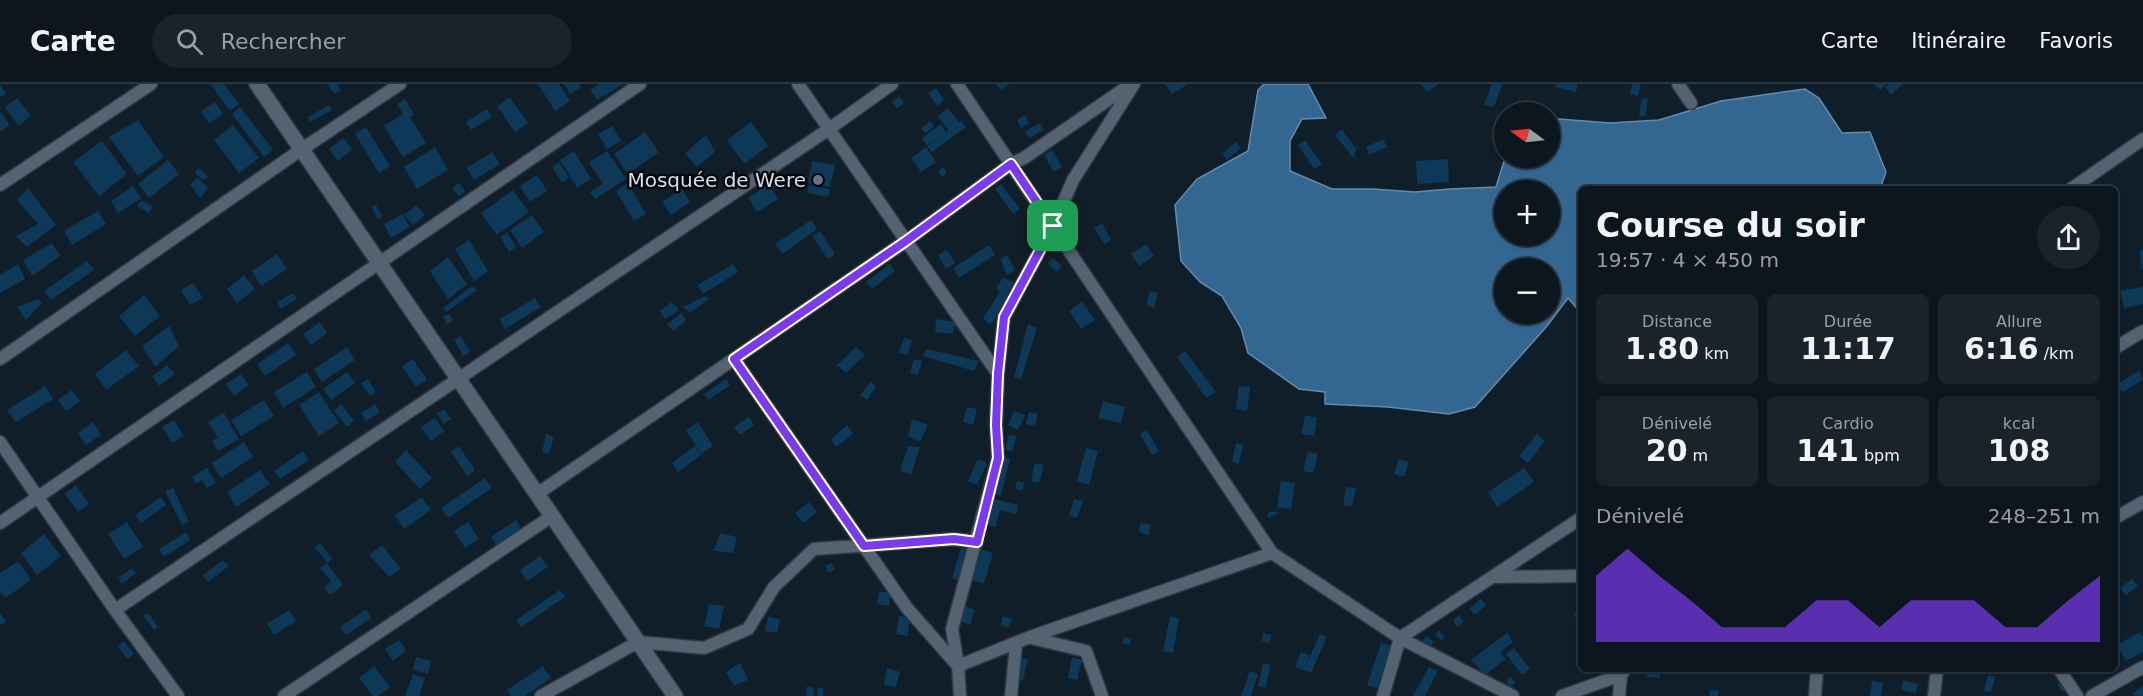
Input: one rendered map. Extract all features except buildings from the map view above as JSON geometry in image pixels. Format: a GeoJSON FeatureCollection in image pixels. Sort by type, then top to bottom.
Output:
{"type":"FeatureCollection","features":[{"type":"Feature","properties":{"kind":"street"},"geometry":{"type":"LineString","coordinates":[[0,185],[151,84]]}},
{"type":"Feature","properties":{"kind":"street"},"geometry":{"type":"LineString","coordinates":[[257,84],[675,696]]}},
{"type":"Feature","properties":{"kind":"street"},"geometry":{"type":"LineString","coordinates":[[0,359],[302,149],[400,84]]}},
{"type":"Feature","properties":{"kind":"street"},"geometry":{"type":"LineString","coordinates":[[0,523],[640,84]]}},
{"type":"Feature","properties":{"kind":"street"},"geometry":{"type":"LineString","coordinates":[[798,84],[998,374]]}},
{"type":"Feature","properties":{"kind":"street"},"geometry":{"type":"LineString","coordinates":[[116,610],[829,129],[892,84]]}},
{"type":"Feature","properties":{"kind":"street"},"geometry":{"type":"LineString","coordinates":[[957,84],[1272,553],[1400,638],[1513,696]]}},
{"type":"Feature","properties":{"kind":"street"},"geometry":{"type":"LineString","coordinates":[[537,494],[906,241],[1011,164],[1024,158],[1132,84]]}},
{"type":"Feature","properties":{"kind":"street"},"geometry":{"type":"LineString","coordinates":[[960,696],[952,629],[998,458],[996,425],[998,374],[1004,317],[1053,226],[1073,180],[1132,84]]}},
{"type":"Feature","properties":{"kind":"street"},"geometry":{"type":"LineString","coordinates":[[1678,84],[1690,103]]}},
{"type":"Feature","properties":{"kind":"street"},"geometry":{"type":"LineString","coordinates":[[2075,186],[2143,138]]}},
{"type":"Feature","properties":{"kind":"street"},"geometry":{"type":"LineString","coordinates":[[2118,346],[2143,331]]}},
{"type":"Feature","properties":{"kind":"street"},"geometry":{"type":"LineString","coordinates":[[734,359],[907,608],[958,666]]}},
{"type":"Feature","properties":{"kind":"street"},"geometry":{"type":"LineString","coordinates":[[0,442],[178,696]]}},
{"type":"Feature","properties":{"kind":"street"},"geometry":{"type":"LineString","coordinates":[[2118,516],[2143,502]]}},
{"type":"Feature","properties":{"kind":"street"},"geometry":{"type":"LineString","coordinates":[[284,696],[552,516]]}},
{"type":"Feature","properties":{"kind":"street"},"geometry":{"type":"LineString","coordinates":[[1383,696],[1400,638],[1578,520]]}},
{"type":"Feature","properties":{"kind":"street"},"geometry":{"type":"LineString","coordinates":[[542,696],[638,642],[704,648],[748,629],[774,587],[814,549],[954,539],[977,542]]}},
{"type":"Feature","properties":{"kind":"street"},"geometry":{"type":"LineString","coordinates":[[958,666],[1030,638],[1272,553]]}},
{"type":"Feature","properties":{"kind":"street"},"geometry":{"type":"LineString","coordinates":[[1492,577],[1578,576]]}},
{"type":"Feature","properties":{"kind":"street"},"geometry":{"type":"LineString","coordinates":[[1030,638],[1086,651],[1102,696]]}},
{"type":"Feature","properties":{"kind":"street"},"geometry":{"type":"LineString","coordinates":[[1011,696],[1016,644]]}},
{"type":"Feature","properties":{"kind":"street"},"geometry":{"type":"LineString","coordinates":[[2092,696],[2143,667]]}},
{"type":"Feature","properties":{"kind":"street"},"geometry":{"type":"LineString","coordinates":[[1562,696],[1623,672]]}},
{"type":"Feature","properties":{"kind":"street"},"geometry":{"type":"LineString","coordinates":[[1619,696],[1623,672]]}},
{"type":"Feature","properties":{"kind":"street"},"geometry":{"type":"LineString","coordinates":[[1815,696],[1817,672]]}},
{"type":"Feature","properties":{"kind":"street"},"geometry":{"type":"LineString","coordinates":[[1934,696],[1937,672]]}},
{"type":"Feature","properties":{"kind":"street"},"geometry":{"type":"LineString","coordinates":[[2061,672],[2077,696]]}},
{"type":"Feature","properties":{"kind":"water"},"geometry":{"type":"Polygon","coordinates":[[[1264,84],[1308,84],[1326,118],[1302,119],[1290,141],[1290,171],[1332,189],[1415,192],[1494,187],[1494,246],[1560,246],[1560,180],[1498,180],[1502,168],[1560,168],[1560,119],[1610,123],[1659,120],[1721,101],[1805,89],[1819,98],[1842,133],[1870,132],[1886,172],[1881,186],[1578,186],[1578,310],[1568,298],[1560,309],[1560,258],[1494,258],[1494,324],[1548,324],[1475,407],[1449,414],[1388,407],[1325,404],[1325,392],[1299,389],[1248,353],[1241,328],[1222,296],[1200,282],[1181,261],[1175,205],[1197,179],[1248,151],[1258,90],[1264,84]]]}},
{"type":"Feature","properties":{"kind":"place","name":"Mosquée de Were"},"geometry":{"type":"Point","coordinates":[818,180]}},
{"type":"Feature","properties":{"kind":"route"},"geometry":{"type":"LineString","coordinates":[[1011,164],[1053,226],[1004,317],[998,374],[996,425],[998,458],[977,542],[954,539],[864,546],[734,359],[906,241],[1011,164]]}}]}
